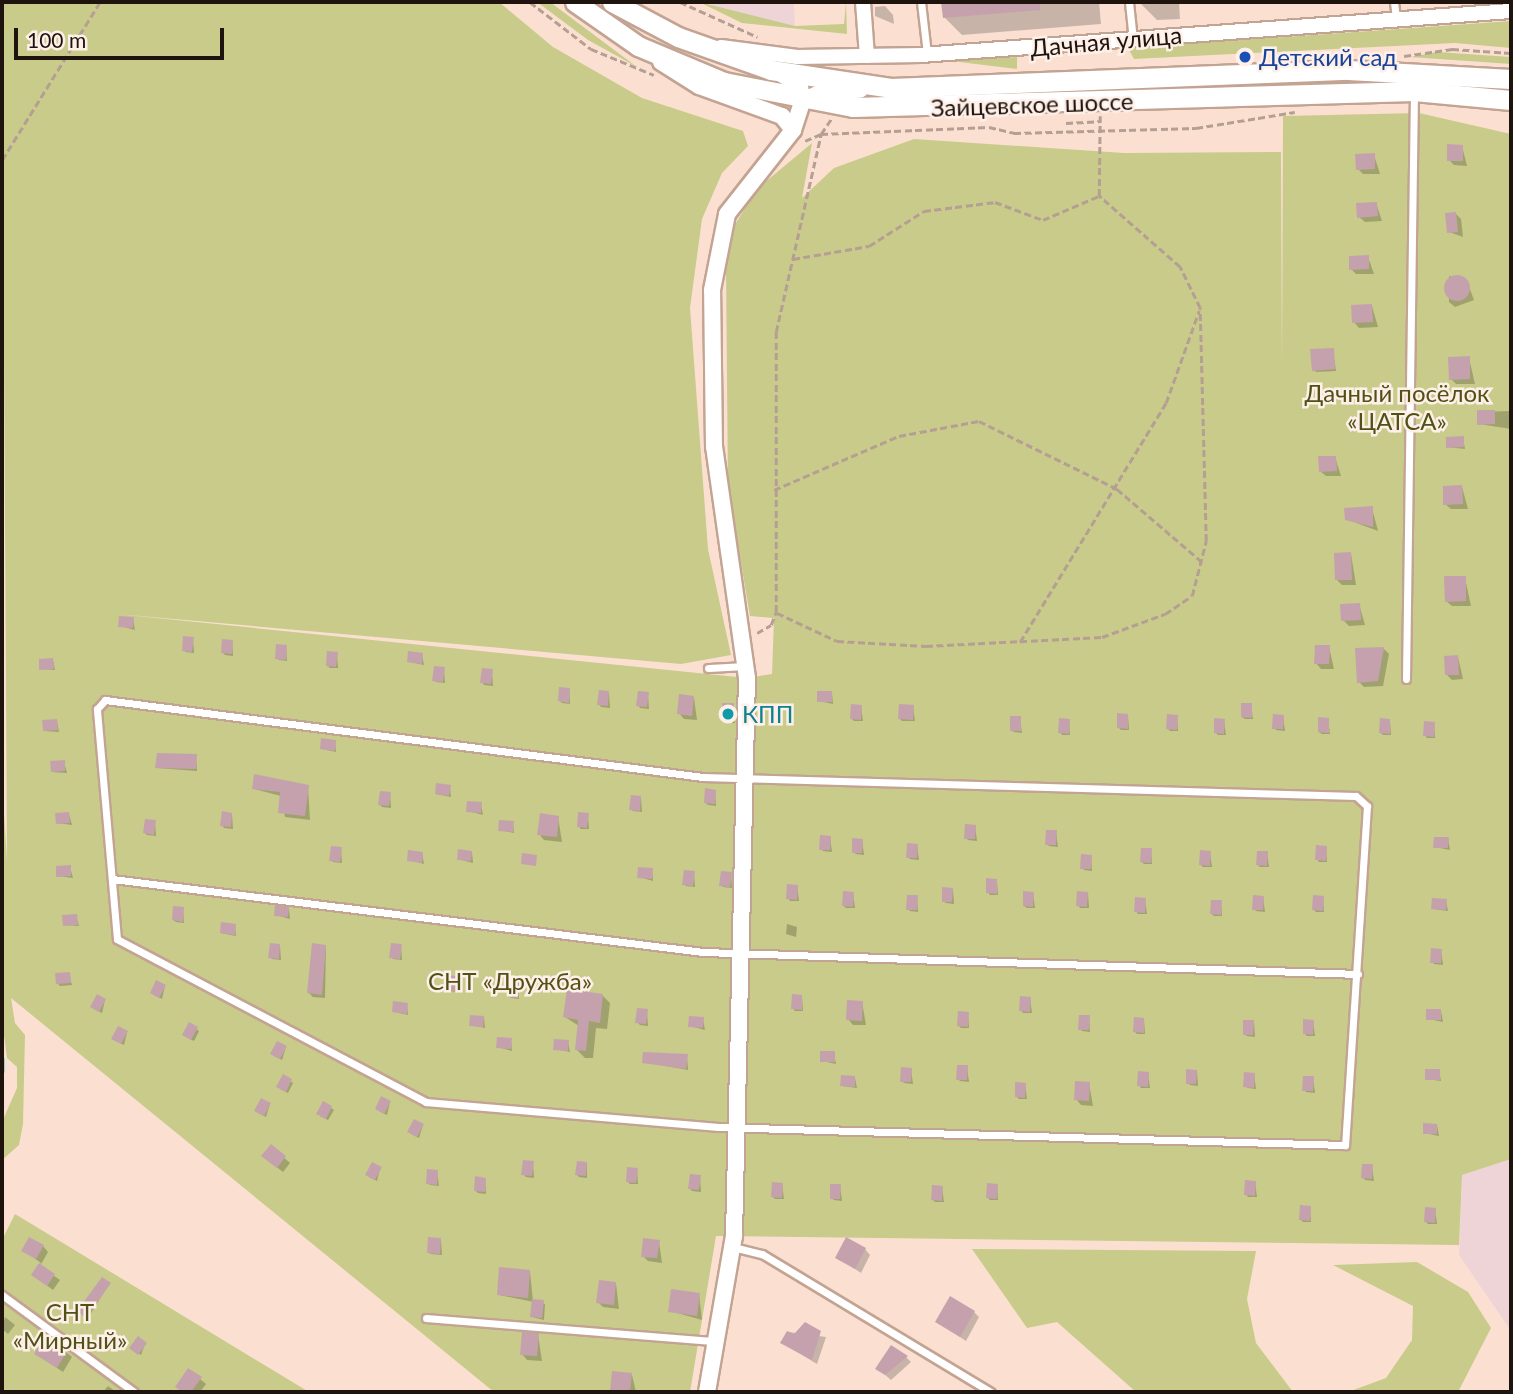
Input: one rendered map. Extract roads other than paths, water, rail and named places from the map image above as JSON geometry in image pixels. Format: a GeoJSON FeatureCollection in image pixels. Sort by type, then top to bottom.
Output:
{"type":"FeatureCollection","features":[{"type":"Feature","properties":{"kind":"main road","name":"Зайцевское шоссе"},"geometry":{"type":"LineString","coordinates":[[575,2],[638,46],[724,82],[802,102],[911,108],[1414,91],[1511,100]]}},
{"type":"Feature","properties":{"kind":"main road","name":"Зайцевское шоссе"},"geometry":{"type":"LineString","coordinates":[[612,2],[701,46],[771,70],[891,88],[1348,71],[1511,79]]}},
{"type":"Feature","properties":{"kind":"street"},"geometry":{"type":"LineString","coordinates":[[863,2],[867,56]]}},
{"type":"Feature","properties":{"kind":"street","name":"Дачная улица"},"geometry":{"type":"LineString","coordinates":[[701,46],[797,57],[927,54],[1511,11]]}},
{"type":"Feature","properties":{"kind":"street"},"geometry":{"type":"LineString","coordinates":[[638,46],[699,86],[782,116],[793,130]]}},
{"type":"Feature","properties":{"kind":"street"},"geometry":{"type":"LineString","coordinates":[[708,1392],[733,1247],[739,1128],[747,666],[713,447],[713,265],[734,200],[793,130],[802,102],[796,82],[771,70]]}},
{"type":"Feature","properties":{"kind":"street"},"geometry":{"type":"LineString","coordinates":[[802,102],[824,91],[891,88]]}},
{"type":"Feature","properties":{"kind":"lane"},"geometry":{"type":"LineString","coordinates":[[921,2],[927,54]]}},
{"type":"Feature","properties":{"kind":"lane"},"geometry":{"type":"LineString","coordinates":[[1129,2],[1133,40]]}},
{"type":"Feature","properties":{"kind":"lane"},"geometry":{"type":"LineString","coordinates":[[1394,2],[1396,18]]}},
{"type":"Feature","properties":{"kind":"lane"},"geometry":{"type":"LineString","coordinates":[[1406,679],[1414,91]]}},
{"type":"Feature","properties":{"kind":"lane"},"geometry":{"type":"LineString","coordinates":[[708,668],[747,666]]}},
{"type":"Feature","properties":{"kind":"lane"},"geometry":{"type":"LineString","coordinates":[[105,699],[744,780],[1356,796],[1367,806],[1348,1136],[1341,1147],[739,1128],[421,1100],[120,942],[112,879],[97,709],[105,699]]}},
{"type":"Feature","properties":{"kind":"lane"},"geometry":{"type":"LineString","coordinates":[[112,879],[742,953],[1358,974]]}},
{"type":"Feature","properties":{"kind":"lane"},"geometry":{"type":"LineString","coordinates":[[733,1247],[762,1254],[992,1392]]}},
{"type":"Feature","properties":{"kind":"lane"},"geometry":{"type":"LineString","coordinates":[[2,1295],[134,1392]]}},
{"type":"Feature","properties":{"kind":"lane"},"geometry":{"type":"LineString","coordinates":[[426,1318],[717,1341]]}},
{"type":"Feature","properties":{"kind":"waterway"},"geometry":{"type":"LineString","coordinates":[[2,1059],[2,1071]]}},
{"type":"Feature","properties":{"kind":"place","name":"Детский сад"},"geometry":{"type":"Point","coordinates":[1245,57]}},
{"type":"Feature","properties":{"kind":"place","name":"КПП"},"geometry":{"type":"Point","coordinates":[728,714]}},
{"type":"Feature","properties":{"kind":"park label","name":"Дачный посёлок «ЦАТСА»"},"geometry":{"type":"Point","coordinates":[1397,407]}},
{"type":"Feature","properties":{"kind":"park label","name":"СНТ «Дружба»"},"geometry":{"type":"Point","coordinates":[510,981]}},
{"type":"Feature","properties":{"kind":"park label","name":"СНТ «Мирный»"},"geometry":{"type":"Point","coordinates":[70,1326]}}]}
